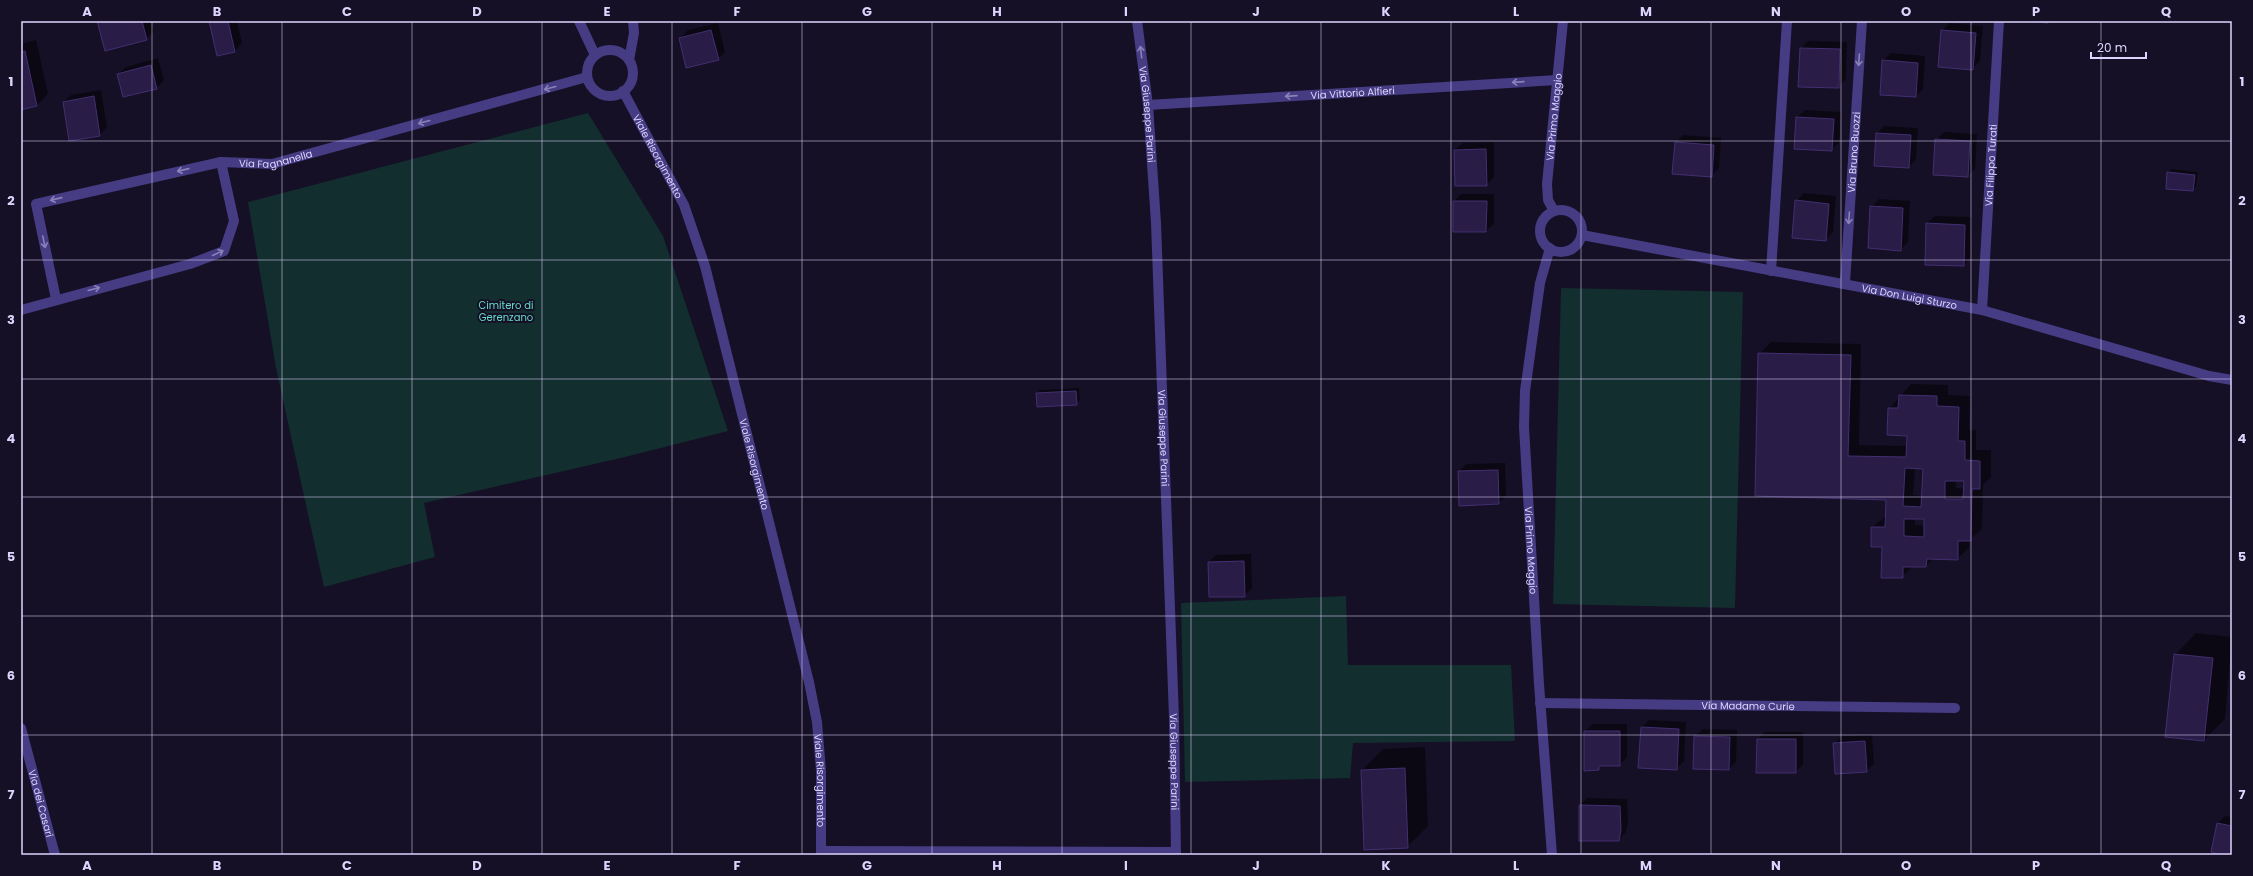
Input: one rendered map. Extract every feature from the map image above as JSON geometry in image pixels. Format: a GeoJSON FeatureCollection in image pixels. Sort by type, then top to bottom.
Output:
{"type":"FeatureCollection","features":[{"type":"Feature","properties":{"kind":"street"},"geometry":{"type":"LineString","coordinates":[[578,21],[595,55]]}},
{"type":"Feature","properties":{"kind":"street"},"geometry":{"type":"LineString","coordinates":[[629,60],[617,51],[610,50],[595,55],[588,65],[587,77],[593,89],[605,95],[611,95],[623,91],[628,86],[632,73],[629,60],[634,33],[634,21]]}},
{"type":"Feature","properties":{"kind":"street","name":"Via Giuseppe Parini"},"geometry":{"type":"LineString","coordinates":[[1137,21],[1148,105],[1156,223],[1174,718],[1176,854]]}},
{"type":"Feature","properties":{"kind":"street","name":"Via Primo Maggio"},"geometry":{"type":"LineString","coordinates":[[1554,211],[1548,200],[1548,184],[1563,21]]}},
{"type":"Feature","properties":{"kind":"street"},"geometry":{"type":"LineString","coordinates":[[1771,271],[1788,21]]}},
{"type":"Feature","properties":{"kind":"street","name":"Via Bruno Buozzi"},"geometry":{"type":"LineString","coordinates":[[1845,283],[1862,21]]}},
{"type":"Feature","properties":{"kind":"street","name":"Via Filippo Turati"},"geometry":{"type":"LineString","coordinates":[[1982,310],[1999,21]]}},
{"type":"Feature","properties":{"kind":"street","name":"Via Fagnanella"},"geometry":{"type":"LineString","coordinates":[[56,299],[36,204],[221,162],[272,164],[587,77]]}},
{"type":"Feature","properties":{"kind":"street","name":"Via Vittorio Alfieri"},"geometry":{"type":"LineString","coordinates":[[1148,105],[1557,80]]}},
{"type":"Feature","properties":{"kind":"street","name":"Viale Risorgimento"},"geometry":{"type":"LineString","coordinates":[[623,91],[684,205],[705,266],[817,722],[821,771],[821,853]]}},
{"type":"Feature","properties":{"kind":"street"},"geometry":{"type":"LineString","coordinates":[[21,310],[56,299],[190,264],[224,251],[234,221],[221,162]]}},
{"type":"Feature","properties":{"kind":"street"},"geometry":{"type":"LineString","coordinates":[[1554,211],[1566,211],[1572,213],[1580,222],[1582,235],[1575,247],[1563,252],[1550,248],[1545,244],[1540,232],[1544,219],[1554,211]]}},
{"type":"Feature","properties":{"kind":"street","name":"Via Don Luigi Sturzo"},"geometry":{"type":"LineString","coordinates":[[1582,235],[1771,271],[1845,283],[1873,290],[1982,310],[2209,376],[2232,380]]}},
{"type":"Feature","properties":{"kind":"street","name":"Via Primo Maggio"},"geometry":{"type":"LineString","coordinates":[[1550,248],[1540,283],[1525,391],[1524,427],[1540,703],[1552,855]]}},
{"type":"Feature","properties":{"kind":"street","name":"Via Madame Curie"},"geometry":{"type":"LineString","coordinates":[[1540,703],[1955,708]]}},
{"type":"Feature","properties":{"kind":"street","name":"Via dei Casari"},"geometry":{"type":"LineString","coordinates":[[21,728],[55,855]]}},
{"type":"Feature","properties":{"kind":"street"},"geometry":{"type":"LineString","coordinates":[[821,853],[1176,854]]}},
{"type":"Feature","properties":{"kind":"green space","name":"Cimitero di Gerenzano"},"geometry":{"type":"Polygon","coordinates":[[[588,113],[663,236],[728,431],[625,457],[424,503],[435,557],[324,587],[276,368],[248,202],[588,113]]]}},
{"type":"Feature","properties":{"kind":"green space"},"geometry":{"type":"Polygon","coordinates":[[[1561,288],[1743,292],[1735,608],[1553,604],[1561,288]]]}},
{"type":"Feature","properties":{"kind":"green space"},"geometry":{"type":"Polygon","coordinates":[[[1346,596],[1348,665],[1511,665],[1515,741],[1353,743],[1350,778],[1185,782],[1181,603],[1346,596]]]}},
{"type":"Feature","properties":{"kind":"building"},"geometry":{"type":"Polygon","coordinates":[[[97,21],[142,21],[147,40],[105,51],[97,21]]]}},
{"type":"Feature","properties":{"kind":"building"},"geometry":{"type":"Polygon","coordinates":[[[209,21],[228,21],[235,52],[217,56],[209,21]]]}},
{"type":"Feature","properties":{"kind":"building"},"geometry":{"type":"Polygon","coordinates":[[[2023,21],[2048,21],[2048,23],[2023,21]]]}},
{"type":"Feature","properties":{"kind":"building"},"geometry":{"type":"Polygon","coordinates":[[[711,30],[719,60],[686,68],[679,38],[711,30]]]}},
{"type":"Feature","properties":{"kind":"building"},"geometry":{"type":"Polygon","coordinates":[[[1941,30],[1976,33],[1973,70],[1938,67],[1941,30]]]}},
{"type":"Feature","properties":{"kind":"building"},"geometry":{"type":"Polygon","coordinates":[[[1800,48],[1840,49],[1839,88],[1798,87],[1800,48]]]}},
{"type":"Feature","properties":{"kind":"building"},"geometry":{"type":"Polygon","coordinates":[[[25,51],[37,106],[21,110],[21,52],[25,51]]]}},
{"type":"Feature","properties":{"kind":"building"},"geometry":{"type":"Polygon","coordinates":[[[1882,60],[1918,63],[1916,97],[1880,95],[1882,60]]]}},
{"type":"Feature","properties":{"kind":"building"},"geometry":{"type":"Polygon","coordinates":[[[151,65],[157,89],[123,97],[117,74],[151,65]]]}},
{"type":"Feature","properties":{"kind":"building"},"geometry":{"type":"Polygon","coordinates":[[[94,96],[100,136],[69,141],[63,102],[94,96]]]}},
{"type":"Feature","properties":{"kind":"building"},"geometry":{"type":"Polygon","coordinates":[[[1796,117],[1834,119],[1832,151],[1794,149],[1796,117]]]}},
{"type":"Feature","properties":{"kind":"building"},"geometry":{"type":"Polygon","coordinates":[[[1876,133],[1911,135],[1909,168],[1874,166],[1876,133]]]}},
{"type":"Feature","properties":{"kind":"building"},"geometry":{"type":"Polygon","coordinates":[[[1935,139],[1970,141],[1968,177],[1933,175],[1935,139]]]}},
{"type":"Feature","properties":{"kind":"building"},"geometry":{"type":"Polygon","coordinates":[[[1675,142],[1714,145],[1712,177],[1672,174],[1675,142]]]}},
{"type":"Feature","properties":{"kind":"building"},"geometry":{"type":"Polygon","coordinates":[[[1486,149],[1487,186],[1455,186],[1454,150],[1486,149]]]}},
{"type":"Feature","properties":{"kind":"building"},"geometry":{"type":"Polygon","coordinates":[[[2167,172],[2195,175],[2193,191],[2166,189],[2167,172]]]}},
{"type":"Feature","properties":{"kind":"building"},"geometry":{"type":"Polygon","coordinates":[[[1795,200],[1829,204],[1826,241],[1792,238],[1795,200]]]}},
{"type":"Feature","properties":{"kind":"building"},"geometry":{"type":"Polygon","coordinates":[[[1453,201],[1487,201],[1486,232],[1453,232],[1453,201]]]}},
{"type":"Feature","properties":{"kind":"building"},"geometry":{"type":"Polygon","coordinates":[[[1870,206],[1903,208],[1901,251],[1868,248],[1870,206]]]}},
{"type":"Feature","properties":{"kind":"building"},"geometry":{"type":"Polygon","coordinates":[[[1926,223],[1965,225],[1964,266],[1925,265],[1926,223]]]}},
{"type":"Feature","properties":{"kind":"building"},"geometry":{"type":"Polygon","coordinates":[[[1758,353],[1851,355],[1848,456],[1906,457],[1907,436],[1887,435],[1888,408],[1898,408],[1899,395],[1937,396],[1937,406],[1959,407],[1958,441],[1965,441],[1965,460],[1980,461],[1980,489],[1972,489],[1971,541],[1958,541],[1958,560],[1927,559],[1926,567],[1903,567],[1903,578],[1881,578],[1882,547],[1871,547],[1871,527],[1885,527],[1886,500],[1755,496],[1758,353]],[[1905,468],[1903,506],[1921,507],[1923,469],[1905,468]],[[1945,481],[1945,499],[1963,499],[1964,481],[1945,481]],[[1904,519],[1904,536],[1924,537],[1924,519],[1904,519]]]}},
{"type":"Feature","properties":{"kind":"building"},"geometry":{"type":"Polygon","coordinates":[[[1076,391],[1077,405],[1037,407],[1036,393],[1076,391]]]}},
{"type":"Feature","properties":{"kind":"building"},"geometry":{"type":"Polygon","coordinates":[[[1498,470],[1499,504],[1459,506],[1458,471],[1498,470]]]}},
{"type":"Feature","properties":{"kind":"building"},"geometry":{"type":"Polygon","coordinates":[[[1244,561],[1245,597],[1209,597],[1208,562],[1244,561]]]}},
{"type":"Feature","properties":{"kind":"building"},"geometry":{"type":"Polygon","coordinates":[[[2174,654],[2213,658],[2204,741],[2165,737],[2174,654]]]}},
{"type":"Feature","properties":{"kind":"building"},"geometry":{"type":"Polygon","coordinates":[[[1641,727],[1679,729],[1677,770],[1638,768],[1641,727]]]}},
{"type":"Feature","properties":{"kind":"building"},"geometry":{"type":"Polygon","coordinates":[[[1584,731],[1620,731],[1620,766],[1599,766],[1599,770],[1584,771],[1584,731]]]}},
{"type":"Feature","properties":{"kind":"building"},"geometry":{"type":"Polygon","coordinates":[[[1694,736],[1730,737],[1729,770],[1693,769],[1694,736]]]}},
{"type":"Feature","properties":{"kind":"building"},"geometry":{"type":"Polygon","coordinates":[[[1757,739],[1796,739],[1796,773],[1756,773],[1757,739]]]}},
{"type":"Feature","properties":{"kind":"building"},"geometry":{"type":"Polygon","coordinates":[[[1865,741],[1867,772],[1835,774],[1833,743],[1865,741]]]}},
{"type":"Feature","properties":{"kind":"building"},"geometry":{"type":"Polygon","coordinates":[[[1405,768],[1408,848],[1364,850],[1361,770],[1405,768]]]}},
{"type":"Feature","properties":{"kind":"building"},"geometry":{"type":"Polygon","coordinates":[[[1579,805],[1620,806],[1621,830],[1619,841],[1579,841],[1579,805]]]}},
{"type":"Feature","properties":{"kind":"building"},"geometry":{"type":"Polygon","coordinates":[[[2217,823],[2232,826],[2232,855],[2222,855],[2211,852],[2217,823]]]}}]}
